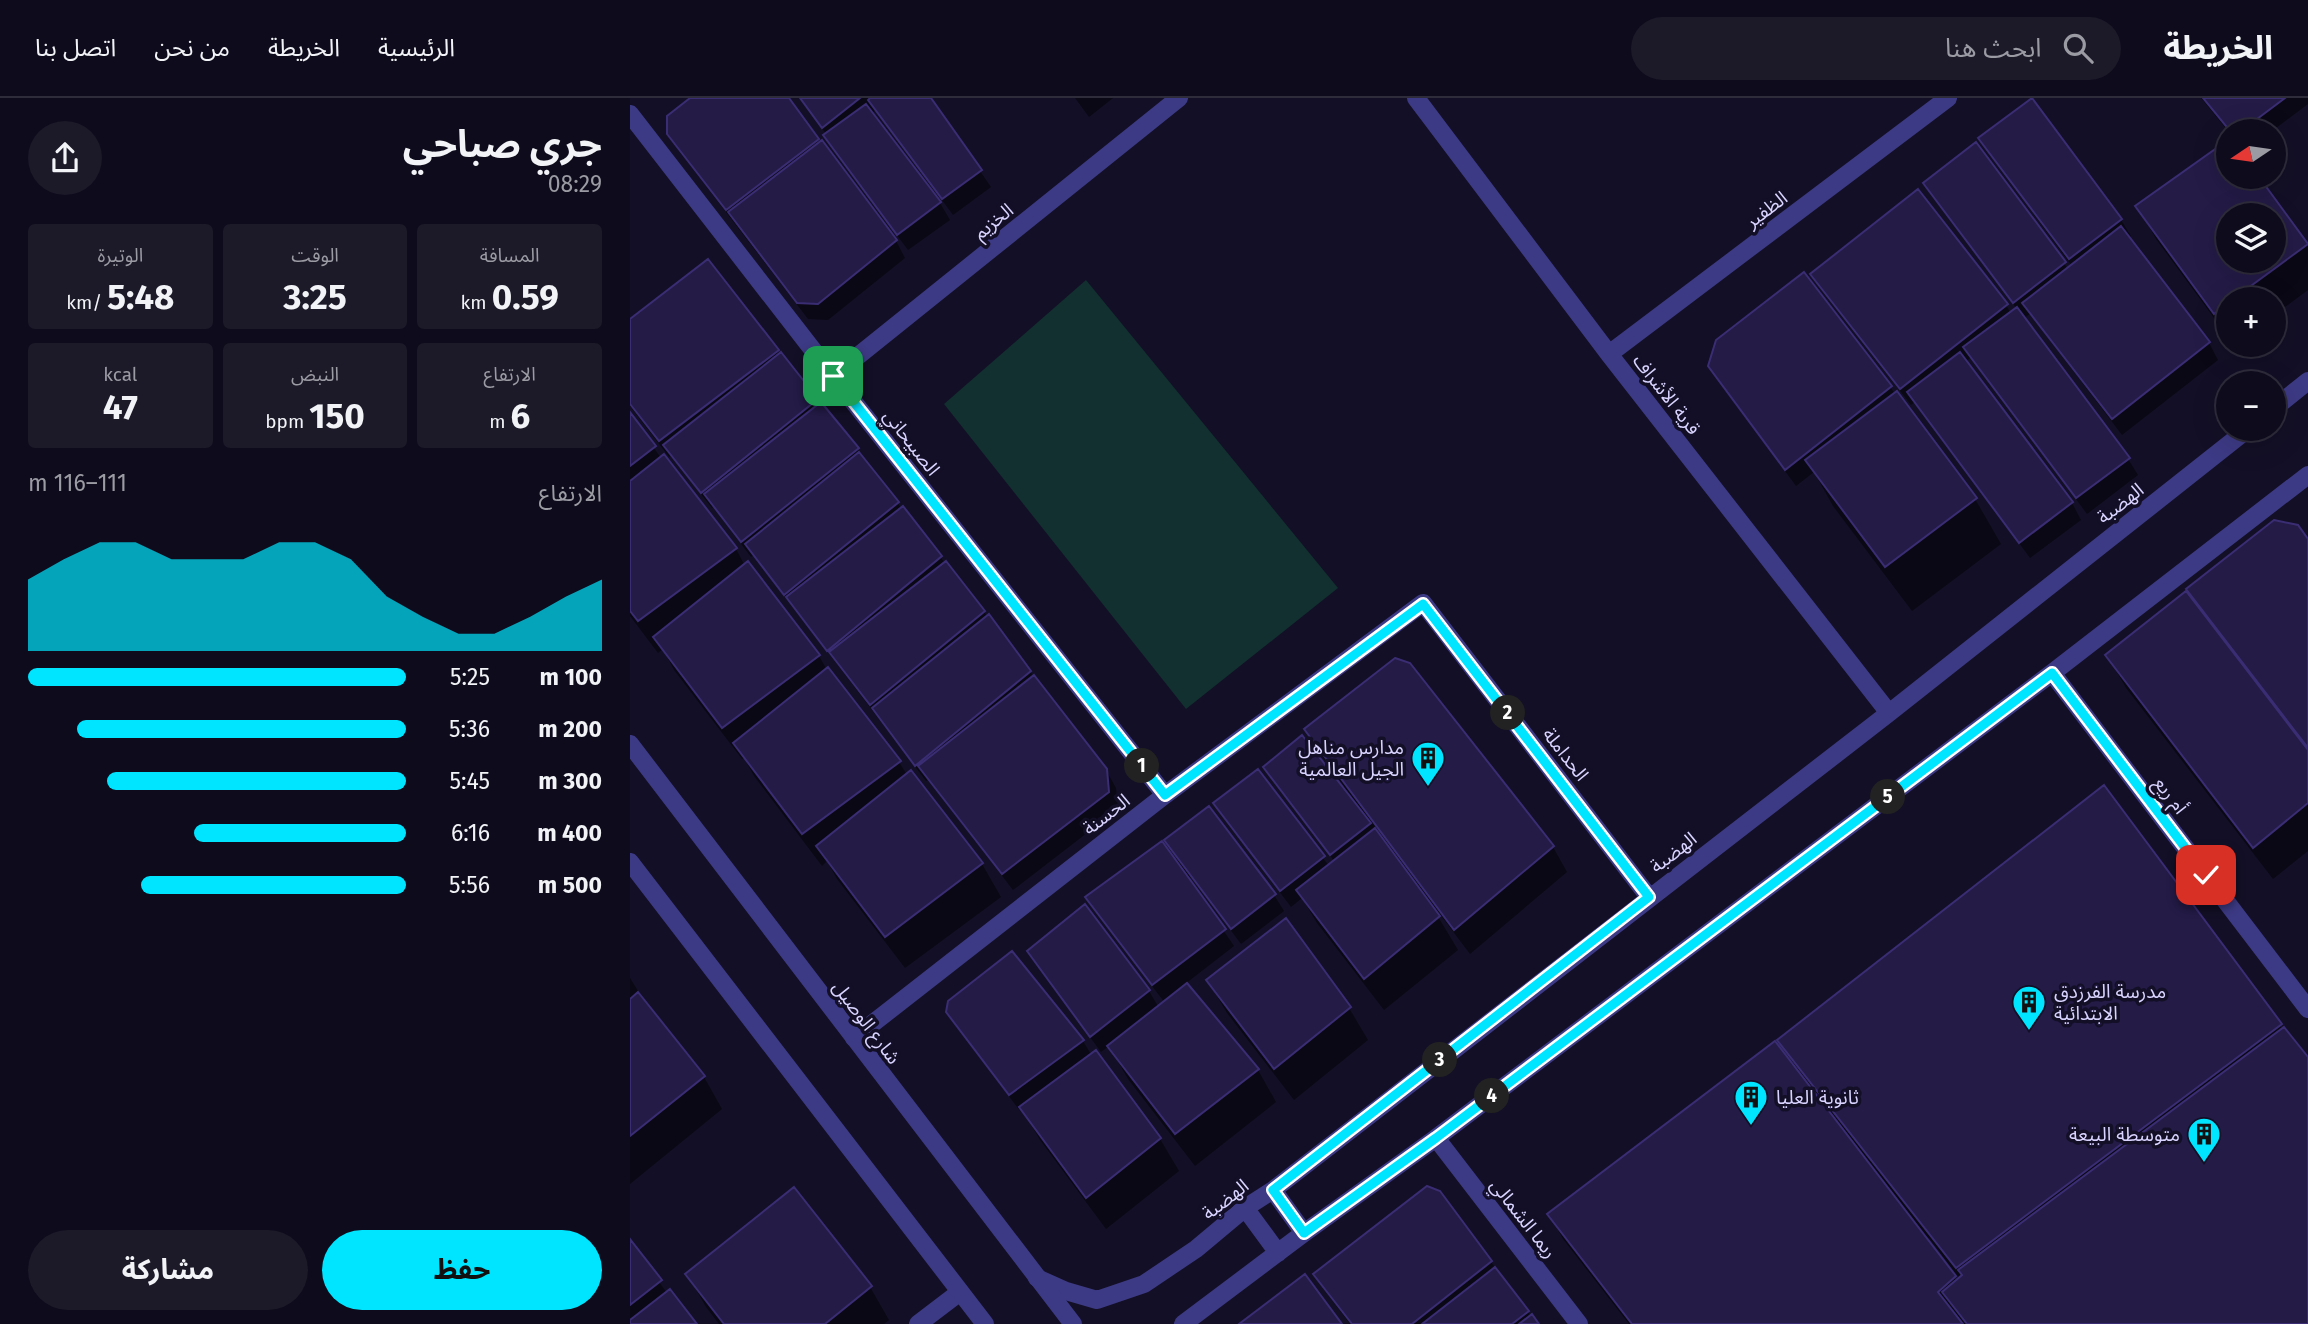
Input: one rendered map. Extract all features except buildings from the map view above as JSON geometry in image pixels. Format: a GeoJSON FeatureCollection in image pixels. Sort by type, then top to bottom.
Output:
{"type":"FeatureCollection","features":[{"type":"Feature","properties":{"kind":"street","name":"الخزيم"},"geometry":{"type":"LineString","coordinates":[[833,376],[1179,98]]}},
{"type":"Feature","properties":{"kind":"street","name":"قرية الأشراف"},"geometry":{"type":"LineString","coordinates":[[1416,98],[1609,354],[1889,713]]}},
{"type":"Feature","properties":{"kind":"street","name":"الظفير"},"geometry":{"type":"LineString","coordinates":[[1609,354],[1948,98]]}},
{"type":"Feature","properties":{"kind":"street","name":"الصبيحاني"},"geometry":{"type":"LineString","coordinates":[[630,114],[833,376],[1165,795]]}},
{"type":"Feature","properties":{"kind":"street"},"geometry":{"type":"LineString","coordinates":[[2286,399],[2308,381]]}},
{"type":"Feature","properties":{"kind":"street","name":"الهضبة"},"geometry":{"type":"LineString","coordinates":[[1037,1278],[1066,1291],[1097,1300],[1144,1284],[1196,1249],[1245,1208],[1273,1190],[1889,713],[2233,441]]}},
{"type":"Feature","properties":{"kind":"street"},"geometry":{"type":"LineString","coordinates":[[1183,1324],[1436,1138],[2052,673],[2308,474]]}},
{"type":"Feature","properties":{"kind":"street","name":"الحسنة"},"geometry":{"type":"LineString","coordinates":[[853,1038],[1165,795],[1423,604]]}},
{"type":"Feature","properties":{"kind":"street","name":"الحداملة"},"geometry":{"type":"LineString","coordinates":[[1423,604],[1649,897]]}},
{"type":"Feature","properties":{"kind":"street","name":"أم ريع"},"geometry":{"type":"LineString","coordinates":[[2052,673],[2308,1009]]}},
{"type":"Feature","properties":{"kind":"street","name":"شارع الوصيل"},"geometry":{"type":"LineString","coordinates":[[630,744],[1073,1324]]}},
{"type":"Feature","properties":{"kind":"street"},"geometry":{"type":"LineString","coordinates":[[630,862],[985,1324]]}},
{"type":"Feature","properties":{"kind":"street","name":"ريما الشمالي"},"geometry":{"type":"LineString","coordinates":[[1436,1138],[1579,1324]]}},
{"type":"Feature","properties":{"kind":"street"},"geometry":{"type":"LineString","coordinates":[[1273,1190],[1304,1233]]}},
{"type":"Feature","properties":{"kind":"street"},"geometry":{"type":"LineString","coordinates":[[1245,1208],[1278,1253]]}},
{"type":"Feature","properties":{"kind":"street"},"geometry":{"type":"LineString","coordinates":[[918,1324],[960,1292]]}},
{"type":"Feature","properties":{"kind":"green space"},"geometry":{"type":"Polygon","coordinates":[[[1086,280],[1338,588],[1186,709],[944,404],[1086,280]]]}},
{"type":"Feature","properties":{"kind":"place","name":"مدارس مناهل الجيل العالمية"},"geometry":{"type":"Point","coordinates":[1428,788]}},
{"type":"Feature","properties":{"kind":"place","name":"مدرسة الفرزدق الابتدائية"},"geometry":{"type":"Point","coordinates":[2029,1032]}},
{"type":"Feature","properties":{"kind":"place","name":"ثانوية العليا"},"geometry":{"type":"Point","coordinates":[1751,1127]}},
{"type":"Feature","properties":{"kind":"place","name":"متوسطة البيعة"},"geometry":{"type":"Point","coordinates":[2204,1164]}},
{"type":"Feature","properties":{"kind":"route"},"geometry":{"type":"LineString","coordinates":[[833,376],[1165,795],[1423,604],[1649,897],[1273,1190],[1304,1233],[1436,1138],[2052,673],[2206,875]]}}]}
